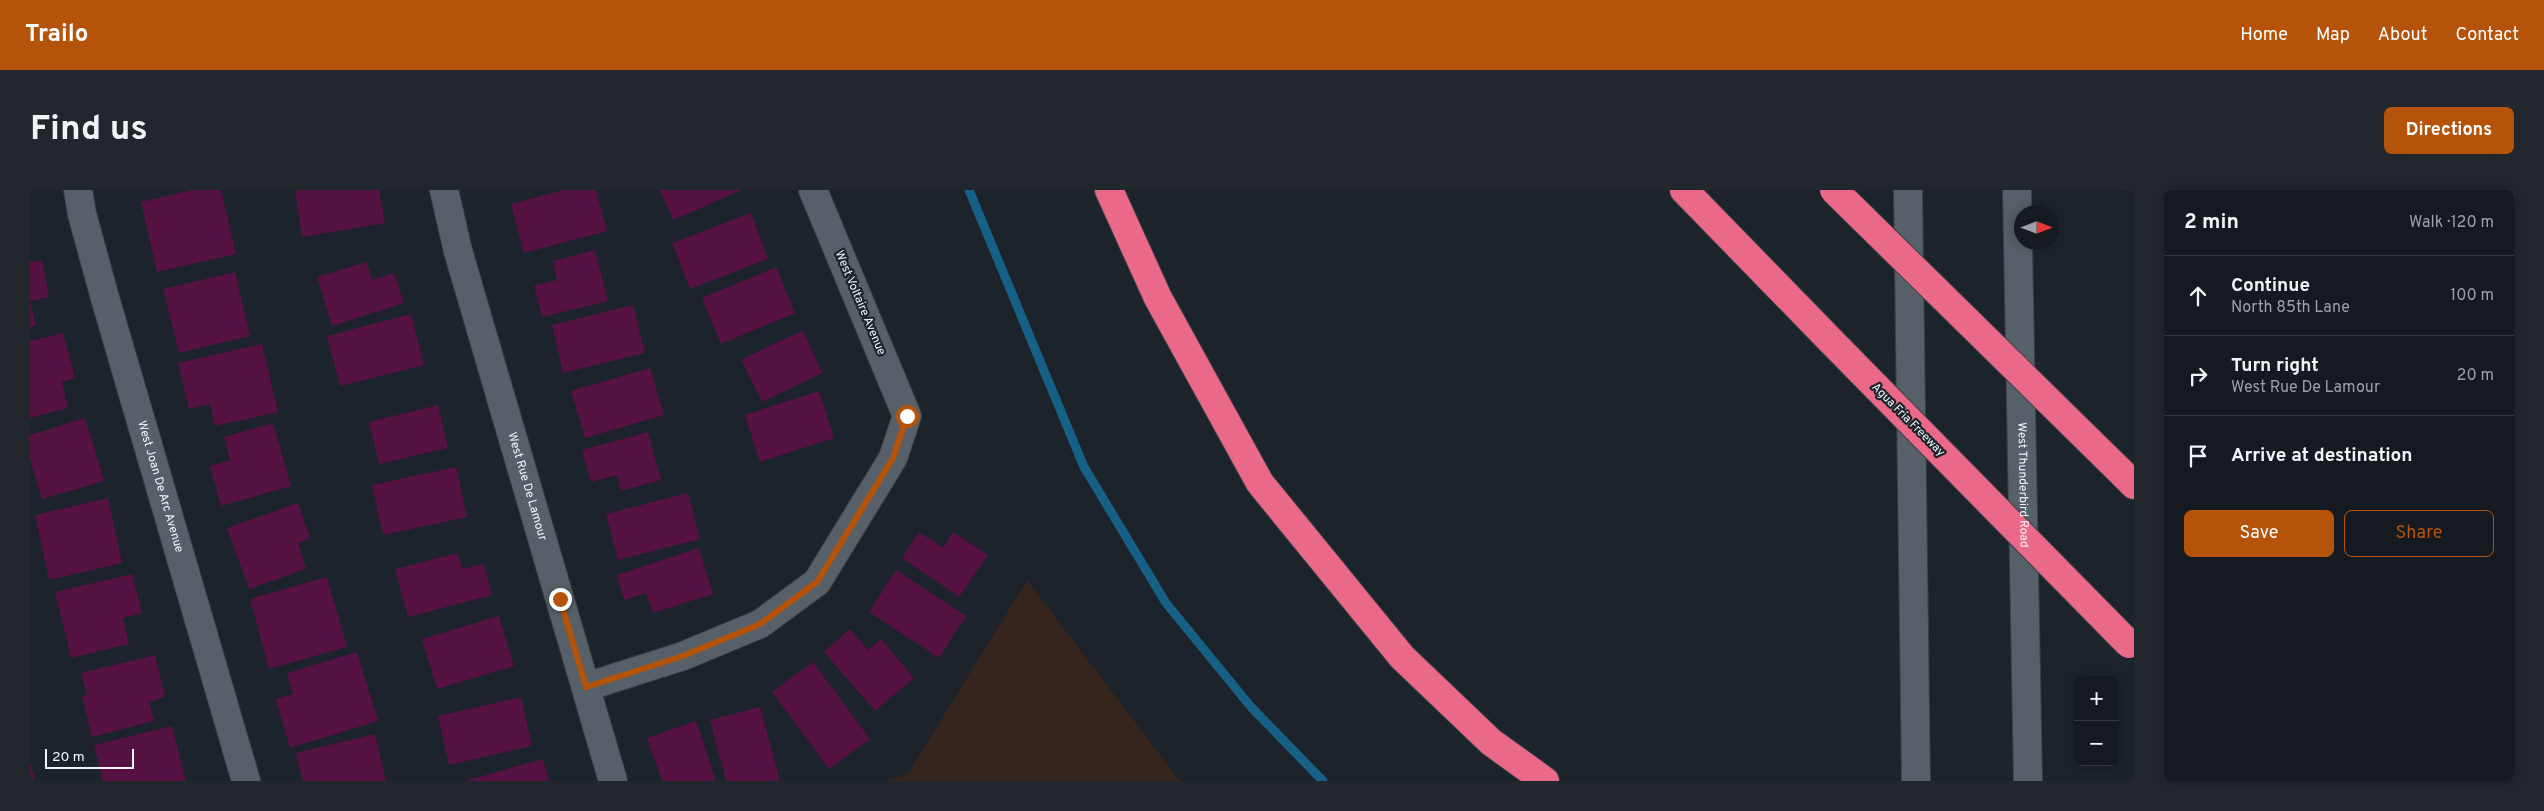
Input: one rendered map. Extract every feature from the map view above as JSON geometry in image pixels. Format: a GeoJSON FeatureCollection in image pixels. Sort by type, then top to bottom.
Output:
{"type":"FeatureCollection","features":[{"type":"Feature","properties":{"kind":"highway"},"geometry":{"type":"LineString","coordinates":[[1109,190],[1158,298],[1260,484],[1402,657],[1491,742],[1545,781]]}},
{"type":"Feature","properties":{"kind":"highway","name":"Agua Fria Freeway"},"geometry":{"type":"LineString","coordinates":[[1684,190],[2131,646]]}},
{"type":"Feature","properties":{"kind":"highway"},"geometry":{"type":"LineString","coordinates":[[1834,190],[2126,477]]}},
{"type":"Feature","properties":{"kind":"street","name":"West Joan De Arc Avenue"},"geometry":{"type":"LineString","coordinates":[[78,190],[82,214],[105,298],[246,781]]}},
{"type":"Feature","properties":{"kind":"street","name":"West Rue De Lamour"},"geometry":{"type":"LineString","coordinates":[[444,190],[458,251],[613,781]]}},
{"type":"Feature","properties":{"kind":"street","name":"West Voltaire Avenue"},"geometry":{"type":"LineString","coordinates":[[586,687],[683,656],[760,624],[817,582],[893,458],[907,416],[813,190]]}},
{"type":"Feature","properties":{"kind":"street"},"geometry":{"type":"LineString","coordinates":[[1908,190],[1916,781]]}},
{"type":"Feature","properties":{"kind":"street","name":"West Thunderbird Road"},"geometry":{"type":"LineString","coordinates":[[2017,190],[2028,781]]}},
{"type":"Feature","properties":{"kind":"shaded area"},"geometry":{"type":"Polygon","coordinates":[[[1027,580],[1176,776],[1182,781],[887,781],[908,774],[1027,580]]]}},
{"type":"Feature","properties":{"kind":"building"},"geometry":{"type":"Polygon","coordinates":[[[191,190],[221,190],[236,254],[157,272],[141,202],[191,190]]]}},
{"type":"Feature","properties":{"kind":"building"},"geometry":{"type":"Polygon","coordinates":[[[295,190],[379,190],[385,223],[302,237],[295,190]]]}},
{"type":"Feature","properties":{"kind":"building"},"geometry":{"type":"Polygon","coordinates":[[[564,190],[596,190],[607,231],[524,253],[511,204],[564,190]]]}},
{"type":"Feature","properties":{"kind":"building"},"geometry":{"type":"Polygon","coordinates":[[[660,190],[742,190],[673,220],[660,190]]]}},
{"type":"Feature","properties":{"kind":"building"},"geometry":{"type":"Polygon","coordinates":[[[751,213],[768,259],[690,289],[672,243],[751,213]]]}},
{"type":"Feature","properties":{"kind":"building"},"geometry":{"type":"Polygon","coordinates":[[[595,250],[608,301],[542,317],[534,286],[557,280],[553,261],[595,250]]]}},
{"type":"Feature","properties":{"kind":"building"},"geometry":{"type":"Polygon","coordinates":[[[42,260],[49,297],[30,301],[30,262],[42,260]]]}},
{"type":"Feature","properties":{"kind":"building"},"geometry":{"type":"Polygon","coordinates":[[[367,262],[372,280],[394,273],[404,303],[332,326],[317,277],[367,262]]]}},
{"type":"Feature","properties":{"kind":"building"},"geometry":{"type":"Polygon","coordinates":[[[776,267],[795,313],[721,344],[702,298],[776,267]]]}},
{"type":"Feature","properties":{"kind":"building"},"geometry":{"type":"Polygon","coordinates":[[[235,272],[250,336],[179,353],[163,289],[235,272]]]}},
{"type":"Feature","properties":{"kind":"building"},"geometry":{"type":"Polygon","coordinates":[[[30,301],[36,326],[30,327],[30,301]]]}},
{"type":"Feature","properties":{"kind":"building"},"geometry":{"type":"Polygon","coordinates":[[[633,305],[645,353],[563,373],[552,325],[633,305]]]}},
{"type":"Feature","properties":{"kind":"building"},"geometry":{"type":"Polygon","coordinates":[[[411,314],[424,365],[340,386],[327,336],[411,314]]]}},
{"type":"Feature","properties":{"kind":"building"},"geometry":{"type":"Polygon","coordinates":[[[803,330],[822,373],[762,402],[741,360],[803,330]]]}},
{"type":"Feature","properties":{"kind":"building"},"geometry":{"type":"Polygon","coordinates":[[[63,333],[75,378],[62,382],[68,408],[30,418],[30,341],[63,333]]]}},
{"type":"Feature","properties":{"kind":"building"},"geometry":{"type":"Polygon","coordinates":[[[262,344],[278,412],[215,426],[210,404],[189,409],[178,363],[262,344]]]}},
{"type":"Feature","properties":{"kind":"building"},"geometry":{"type":"Polygon","coordinates":[[[650,368],[664,415],[585,438],[571,391],[650,368]]]}},
{"type":"Feature","properties":{"kind":"building"},"geometry":{"type":"Polygon","coordinates":[[[819,391],[834,438],[760,462],[745,415],[819,391]]]}},
{"type":"Feature","properties":{"kind":"building"},"geometry":{"type":"Polygon","coordinates":[[[438,405],[448,448],[379,464],[369,422],[438,405]]]}},
{"type":"Feature","properties":{"kind":"building"},"geometry":{"type":"Polygon","coordinates":[[[85,418],[104,481],[42,499],[30,459],[30,435],[85,418]]]}},
{"type":"Feature","properties":{"kind":"building"},"geometry":{"type":"Polygon","coordinates":[[[273,423],[291,486],[221,506],[210,466],[230,460],[224,437],[273,423]]]}},
{"type":"Feature","properties":{"kind":"building"},"geometry":{"type":"Polygon","coordinates":[[[648,432],[661,480],[621,491],[617,475],[591,482],[582,450],[648,432]]]}},
{"type":"Feature","properties":{"kind":"building"},"geometry":{"type":"Polygon","coordinates":[[[456,467],[467,517],[383,535],[372,485],[456,467]]]}},
{"type":"Feature","properties":{"kind":"building"},"geometry":{"type":"Polygon","coordinates":[[[688,493],[700,539],[618,560],[606,514],[688,493]]]}},
{"type":"Feature","properties":{"kind":"building"},"geometry":{"type":"Polygon","coordinates":[[[108,498],[122,563],[49,580],[35,515],[108,498]]]}},
{"type":"Feature","properties":{"kind":"building"},"geometry":{"type":"Polygon","coordinates":[[[298,503],[310,539],[298,543],[306,569],[249,589],[227,528],[298,503]]]}},
{"type":"Feature","properties":{"kind":"building"},"geometry":{"type":"Polygon","coordinates":[[[919,532],[943,548],[953,532],[988,555],[959,597],[902,558],[919,532]]]}},
{"type":"Feature","properties":{"kind":"building"},"geometry":{"type":"Polygon","coordinates":[[[699,548],[713,594],[653,613],[646,593],[624,600],[617,575],[699,548]]]}},
{"type":"Feature","properties":{"kind":"building"},"geometry":{"type":"Polygon","coordinates":[[[458,553],[462,569],[484,564],[492,595],[408,617],[395,569],[458,553]]]}},
{"type":"Feature","properties":{"kind":"building"},"geometry":{"type":"Polygon","coordinates":[[[896,570],[966,616],[939,658],[869,612],[896,570]]]}},
{"type":"Feature","properties":{"kind":"building"},"geometry":{"type":"Polygon","coordinates":[[[132,574],[142,613],[123,618],[129,644],[71,658],[55,592],[132,574]]]}},
{"type":"Feature","properties":{"kind":"building"},"geometry":{"type":"Polygon","coordinates":[[[327,577],[347,647],[269,669],[250,599],[327,577]]]}},
{"type":"Feature","properties":{"kind":"building"},"geometry":{"type":"Polygon","coordinates":[[[499,616],[514,666],[437,689],[422,639],[499,616]]]}},
{"type":"Feature","properties":{"kind":"building"},"geometry":{"type":"Polygon","coordinates":[[[850,629],[868,650],[881,639],[914,678],[875,711],[824,652],[850,629]]]}},
{"type":"Feature","properties":{"kind":"building"},"geometry":{"type":"Polygon","coordinates":[[[357,652],[378,721],[290,748],[276,699],[293,694],[287,673],[357,652]]]}},
{"type":"Feature","properties":{"kind":"building"},"geometry":{"type":"Polygon","coordinates":[[[155,655],[165,697],[149,702],[154,721],[92,737],[82,696],[87,695],[81,673],[155,655]]]}},
{"type":"Feature","properties":{"kind":"building"},"geometry":{"type":"Polygon","coordinates":[[[813,662],[870,739],[829,769],[772,692],[813,662]]]}},
{"type":"Feature","properties":{"kind":"building"},"geometry":{"type":"Polygon","coordinates":[[[521,697],[532,746],[449,765],[438,716],[521,697]]]}},
{"type":"Feature","properties":{"kind":"building"},"geometry":{"type":"Polygon","coordinates":[[[760,707],[780,781],[726,781],[710,720],[760,707]]]}},
{"type":"Feature","properties":{"kind":"building"},"geometry":{"type":"Polygon","coordinates":[[[696,721],[716,781],[662,781],[647,738],[696,721]]]}},
{"type":"Feature","properties":{"kind":"building"},"geometry":{"type":"Polygon","coordinates":[[[172,726],[186,781],[103,781],[94,745],[172,726]]]}},
{"type":"Feature","properties":{"kind":"building"},"geometry":{"type":"Polygon","coordinates":[[[375,734],[386,781],[303,781],[296,753],[375,734]]]}},
{"type":"Feature","properties":{"kind":"building"},"geometry":{"type":"Polygon","coordinates":[[[543,759],[549,781],[468,781],[468,780],[543,759]]]}},
{"type":"Feature","properties":{"kind":"building"},"geometry":{"type":"Polygon","coordinates":[[[31,765],[35,781],[30,781],[31,765]]]}},
{"type":"Feature","properties":{"kind":"waterway"},"geometry":{"type":"LineString","coordinates":[[969,190],[1084,467],[1166,603],[1251,707],[1323,781]]}},
{"type":"Feature","properties":{"kind":"route"},"geometry":{"type":"LineString","coordinates":[[560,599],[586,687],[683,656],[760,624],[817,582],[893,458],[907,416]]}}]}
